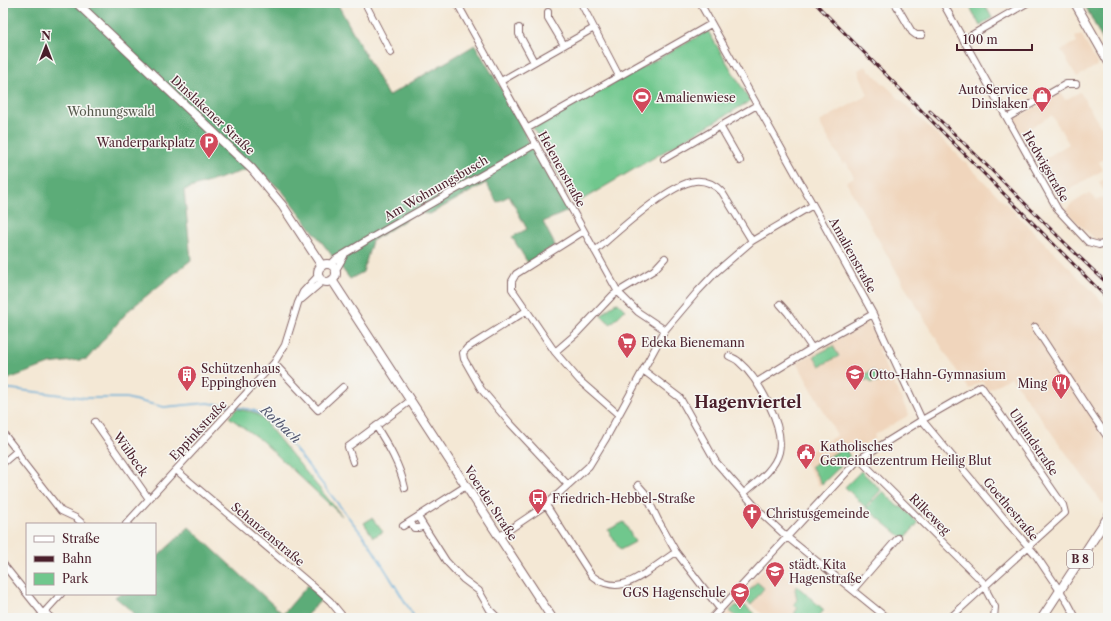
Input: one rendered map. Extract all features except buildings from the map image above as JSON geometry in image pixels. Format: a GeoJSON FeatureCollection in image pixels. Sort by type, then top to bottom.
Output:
{"type":"FeatureCollection","features":[{"type":"Feature","properties":{"kind":"main road","name":"Dinslakener Straße"},"geometry":{"type":"LineString","coordinates":[[77,3],[252,169],[282,205],[322,266]]}},
{"type":"Feature","properties":{"kind":"main road"},"geometry":{"type":"LineString","coordinates":[[1075,3],[1108,60]]}},
{"type":"Feature","properties":{"kind":"main road"},"geometry":{"type":"LineString","coordinates":[[326,264],[333,267],[336,276],[332,280],[328,282],[321,278],[318,270],[322,266],[326,264]]}},
{"type":"Feature","properties":{"kind":"main road","name":"Voerder Straße"},"geometry":{"type":"LineString","coordinates":[[332,280],[552,618]]}},
{"type":"Feature","properties":{"kind":"main road","name":"B 8"},"geometry":{"type":"LineString","coordinates":[[1042,618],[1108,517]]}},
{"type":"Feature","properties":{"kind":"street"},"geometry":{"type":"LineString","coordinates":[[365,3],[391,53]]}},
{"type":"Feature","properties":{"kind":"street","name":"Helenenstraße"},"geometry":{"type":"LineString","coordinates":[[457,3],[502,81],[618,292],[638,312],[665,330]]}},
{"type":"Feature","properties":{"kind":"street"},"geometry":{"type":"LineString","coordinates":[[581,3],[619,76]]}},
{"type":"Feature","properties":{"kind":"street","name":"Amalienstraße"},"geometry":{"type":"LineString","coordinates":[[700,3],[814,205],[873,314],[922,420]]}},
{"type":"Feature","properties":{"kind":"street"},"geometry":{"type":"LineString","coordinates":[[895,3],[912,32],[922,35]]}},
{"type":"Feature","properties":{"kind":"street","name":"Hedwigstraße"},"geometry":{"type":"LineString","coordinates":[[943,3],[1058,210],[1088,242],[1099,245],[1108,242]]}},
{"type":"Feature","properties":{"kind":"street"},"geometry":{"type":"LineString","coordinates":[[963,40],[1027,3]]}},
{"type":"Feature","properties":{"kind":"street"},"geometry":{"type":"LineString","coordinates":[[548,12],[548,18],[564,45]]}},
{"type":"Feature","properties":{"kind":"street"},"geometry":{"type":"LineString","coordinates":[[528,128],[711,24]]}},
{"type":"Feature","properties":{"kind":"street"},"geometry":{"type":"LineString","coordinates":[[519,28],[518,34],[534,62]]}},
{"type":"Feature","properties":{"kind":"street"},"geometry":{"type":"LineString","coordinates":[[502,81],[594,28]]}},
{"type":"Feature","properties":{"kind":"street"},"geometry":{"type":"LineString","coordinates":[[1007,118],[1066,84],[1076,84]]}},
{"type":"Feature","properties":{"kind":"street"},"geometry":{"type":"LineString","coordinates":[[664,159],[757,105]]}},
{"type":"Feature","properties":{"kind":"street"},"geometry":{"type":"LineString","coordinates":[[720,126],[740,161]]}},
{"type":"Feature","properties":{"kind":"street","name":"Am Wohnungsbusch"},"geometry":{"type":"LineString","coordinates":[[333,267],[346,253],[536,144]]}},
{"type":"Feature","properties":{"kind":"street"},"geometry":{"type":"LineString","coordinates":[[595,251],[656,201],[681,186],[693,181],[710,183],[722,192],[752,241]]}},
{"type":"Feature","properties":{"kind":"street"},"geometry":{"type":"LineString","coordinates":[[500,536],[546,505],[589,466],[619,415],[665,330],[716,272],[752,241],[814,205]]}},
{"type":"Feature","properties":{"kind":"street"},"geometry":{"type":"LineString","coordinates":[[584,231],[516,274],[512,281],[512,289],[555,352],[580,381],[619,415]]}},
{"type":"Feature","properties":{"kind":"street"},"geometry":{"type":"LineString","coordinates":[[555,352],[577,333],[618,292],[654,270],[665,258]]}},
{"type":"Feature","properties":{"kind":"street","name":"Eppinkstraße"},"geometry":{"type":"LineString","coordinates":[[127,523],[274,363],[285,345],[303,292],[321,278]]}},
{"type":"Feature","properties":{"kind":"street"},"geometry":{"type":"LineString","coordinates":[[780,304],[812,348]]}},
{"type":"Feature","properties":{"kind":"street"},"geometry":{"type":"LineString","coordinates":[[526,311],[467,348],[463,353],[464,359],[480,389],[568,485]]}},
{"type":"Feature","properties":{"kind":"street"},"geometry":{"type":"LineString","coordinates":[[757,382],[812,348],[873,314]]}},
{"type":"Feature","properties":{"kind":"street"},"geometry":{"type":"LineString","coordinates":[[1035,326],[1090,413],[1108,438]]}},
{"type":"Feature","properties":{"kind":"street"},"geometry":{"type":"LineString","coordinates":[[729,356],[739,361],[757,382],[778,426],[779,451],[775,462],[765,475],[744,494]]}},
{"type":"Feature","properties":{"kind":"street"},"geometry":{"type":"LineString","coordinates":[[274,363],[318,410],[343,387]]}},
{"type":"Feature","properties":{"kind":"street"},"geometry":{"type":"LineString","coordinates":[[643,370],[680,398],[716,462],[761,513],[787,537],[887,618]]}},
{"type":"Feature","properties":{"kind":"street","name":"Uhlandstraße"},"geometry":{"type":"LineString","coordinates":[[922,420],[981,386],[1063,505],[1065,513],[1029,547]]}},
{"type":"Feature","properties":{"kind":"street"},"geometry":{"type":"LineString","coordinates":[[353,462],[348,447],[410,401]]}},
{"type":"Feature","properties":{"kind":"street"},"geometry":{"type":"LineString","coordinates":[[712,618],[859,460],[922,420]]}},
{"type":"Feature","properties":{"kind":"street","name":"Goethestraße"},"geometry":{"type":"LineString","coordinates":[[922,420],[1029,547],[1059,590],[1076,618]]}},
{"type":"Feature","properties":{"kind":"street","name":"Wülbeck"},"geometry":{"type":"LineString","coordinates":[[95,422],[148,499]]}},
{"type":"Feature","properties":{"kind":"street"},"geometry":{"type":"LineString","coordinates":[[376,426],[392,453],[403,478],[405,488]]}},
{"type":"Feature","properties":{"kind":"street"},"geometry":{"type":"LineString","coordinates":[[3,433],[17,451],[22,461],[61,511],[76,518],[82,523]]}},
{"type":"Feature","properties":{"kind":"street"},"geometry":{"type":"LineString","coordinates":[[3,463],[17,451]]}},
{"type":"Feature","properties":{"kind":"street","name":"Rilkeweg"},"geometry":{"type":"LineString","coordinates":[[859,460],[986,585]]}},
{"type":"Feature","properties":{"kind":"street","name":"Schanzenstraße"},"geometry":{"type":"LineString","coordinates":[[176,470],[321,592],[344,618]]}},
{"type":"Feature","properties":{"kind":"street"},"geometry":{"type":"LineString","coordinates":[[638,485],[646,493],[658,520],[676,552],[720,609]]}},
{"type":"Feature","properties":{"kind":"street"},"geometry":{"type":"LineString","coordinates":[[403,526],[466,486]]}},
{"type":"Feature","properties":{"kind":"street"},"geometry":{"type":"LineString","coordinates":[[546,505],[591,575],[597,580],[614,585],[624,584],[676,552]]}},
{"type":"Feature","properties":{"kind":"street"},"geometry":{"type":"LineString","coordinates":[[418,517],[446,561],[463,579],[479,592],[490,610],[498,618]]}},
{"type":"Feature","properties":{"kind":"street"},"geometry":{"type":"LineString","coordinates":[[411,522],[414,528],[423,526]]}},
{"type":"Feature","properties":{"kind":"street"},"geometry":{"type":"LineString","coordinates":[[853,590],[898,538]]}},
{"type":"Feature","properties":{"kind":"street"},"geometry":{"type":"LineString","coordinates":[[950,618],[1029,547]]}},
{"type":"Feature","properties":{"kind":"street"},"geometry":{"type":"LineString","coordinates":[[3,564],[41,616]]}},
{"type":"Feature","properties":{"kind":"street"},"geometry":{"type":"LineString","coordinates":[[986,585],[987,592],[995,606],[994,618]]}},
{"type":"Feature","properties":{"kind":"street"},"geometry":{"type":"LineString","coordinates":[[41,616],[60,595]]}},
{"type":"Feature","properties":{"kind":"street"},"geometry":{"type":"LineString","coordinates":[[41,616],[48,615],[51,618]]}},
{"type":"Feature","properties":{"kind":"shaded area"},"geometry":{"type":"Polygon","coordinates":[[[1081,34],[1098,65],[1077,77],[1061,50],[1077,42],[1075,37],[1081,34]]]}},
{"type":"Feature","properties":{"kind":"shaded area"},"geometry":{"type":"Polygon","coordinates":[[[865,66],[948,145],[1108,307],[1108,497],[1103,504],[1011,377],[988,390],[982,381],[969,389],[908,292],[846,182],[854,177],[846,162],[843,164],[819,122],[868,95],[858,70],[865,66]]]}},
{"type":"Feature","properties":{"kind":"shaded area"},"geometry":{"type":"Polygon","coordinates":[[[1080,92],[1100,126],[1108,122],[1108,157],[1099,162],[1103,170],[1056,197],[1037,163],[1069,144],[1052,115],[1021,133],[1015,119],[1061,93],[1065,100],[1080,92]]]}},
{"type":"Feature","properties":{"kind":"shaded area"},"geometry":{"type":"Polygon","coordinates":[[[1108,177],[1108,202],[1103,205],[1108,213],[1108,236],[1100,240],[1096,240],[1069,214],[1067,209],[1071,204],[1089,194],[1097,200],[1106,196],[1099,182],[1108,177]]]}},
{"type":"Feature","properties":{"kind":"shaded area","name":"Otto-Hahn-Gymnasium"},"geometry":{"type":"Polygon","coordinates":[[[867,322],[882,349],[878,351],[909,415],[874,435],[875,438],[848,453],[850,457],[819,486],[802,457],[837,435],[797,363],[867,322]]]}},
{"type":"Feature","properties":{"kind":"shaded area","name":"städt. Kita Hagenstraße"},"geometry":{"type":"Polygon","coordinates":[[[770,563],[824,610],[817,618],[767,618],[742,598],[749,590],[753,580],[770,563]]]}},
{"type":"Feature","properties":{"kind":"shaded area","name":"GGS Hagenschule"},"geometry":{"type":"Polygon","coordinates":[[[739,600],[759,618],[723,618],[739,600]]]}},
{"type":"Feature","properties":{"kind":"green space","name":"Wohnungswald"},"geometry":{"type":"Polygon","coordinates":[[[3,3],[337,3],[388,96],[475,45],[509,102],[528,140],[568,211],[543,222],[555,245],[528,263],[512,237],[527,229],[509,196],[497,202],[486,183],[430,214],[416,213],[372,241],[363,272],[350,279],[283,192],[255,167],[184,190],[191,260],[129,310],[87,359],[49,364],[3,381],[3,3]]]}},
{"type":"Feature","properties":{"kind":"green space"},"geometry":{"type":"Polygon","coordinates":[[[974,3],[984,3],[992,18],[980,26],[969,5],[974,3]]]}},
{"type":"Feature","properties":{"kind":"green space"},"geometry":{"type":"Polygon","coordinates":[[[1084,3],[1108,3],[1108,51],[1084,3]]]}},
{"type":"Feature","properties":{"kind":"green space","name":"Amalienwiese"},"geometry":{"type":"Polygon","coordinates":[[[708,31],[750,101],[575,204],[533,128],[708,31]]]}},
{"type":"Feature","properties":{"kind":"green space"},"geometry":{"type":"Polygon","coordinates":[[[618,303],[625,310],[611,324],[601,316],[614,304],[618,303]]]}},
{"type":"Feature","properties":{"kind":"green space"},"geometry":{"type":"Polygon","coordinates":[[[833,346],[839,356],[820,366],[814,356],[833,346]]]}},
{"type":"Feature","properties":{"kind":"green space"},"geometry":{"type":"Polygon","coordinates":[[[873,370],[876,375],[880,373],[884,380],[876,383],[875,381],[871,383],[868,379],[865,381],[862,376],[873,370]]]}},
{"type":"Feature","properties":{"kind":"green space"},"geometry":{"type":"Polygon","coordinates":[[[237,409],[253,412],[261,417],[342,516],[262,441],[229,417],[237,409]]]}},
{"type":"Feature","properties":{"kind":"green space"},"geometry":{"type":"Polygon","coordinates":[[[841,442],[850,457],[822,484],[811,466],[839,451],[836,444],[841,442]]]}},
{"type":"Feature","properties":{"kind":"green space"},"geometry":{"type":"Polygon","coordinates":[[[861,471],[881,490],[865,507],[845,487],[861,471]]]}},
{"type":"Feature","properties":{"kind":"green space"},"geometry":{"type":"Polygon","coordinates":[[[883,491],[897,506],[901,506],[918,523],[904,539],[866,508],[883,491]]]}},
{"type":"Feature","properties":{"kind":"green space"},"geometry":{"type":"Polygon","coordinates":[[[372,518],[383,532],[373,537],[364,523],[372,518]]]}},
{"type":"Feature","properties":{"kind":"green space"},"geometry":{"type":"Polygon","coordinates":[[[624,522],[635,542],[620,550],[608,530],[624,522]]]}},
{"type":"Feature","properties":{"kind":"green space"},"geometry":{"type":"Polygon","coordinates":[[[189,527],[283,614],[308,585],[322,599],[304,618],[132,618],[135,614],[115,597],[118,595],[156,595],[156,558],[189,527]]]}},
{"type":"Feature","properties":{"kind":"green space"},"geometry":{"type":"Polygon","coordinates":[[[757,582],[764,588],[751,605],[746,601],[746,594],[757,582]]]}},
{"type":"Feature","properties":{"kind":"green space"},"geometry":{"type":"Polygon","coordinates":[[[797,586],[824,610],[817,618],[807,618],[802,614],[799,618],[795,618],[795,612],[798,608],[794,605],[797,601],[795,589],[797,586]]]}},
{"type":"Feature","properties":{"kind":"green space","name":"GGS Hagenschule"},"geometry":{"type":"Polygon","coordinates":[[[743,604],[759,618],[738,618],[730,611],[735,606],[743,604]]]}},
{"type":"Feature","properties":{"kind":"waterway","name":"Rotbach"},"geometry":{"type":"LineString","coordinates":[[3,388],[87,398],[126,398],[164,407],[207,403],[232,406]]}},
{"type":"Feature","properties":{"kind":"waterway","name":"Rotbach"},"geometry":{"type":"LineString","coordinates":[[236,407],[253,410],[262,415],[295,449],[368,542],[415,618]]}},
{"type":"Feature","properties":{"kind":"railway"},"geometry":{"type":"LineString","coordinates":[[815,3],[1108,299]]}},
{"type":"Feature","properties":{"kind":"railway"},"geometry":{"type":"LineString","coordinates":[[930,111],[1108,284]]}},
{"type":"Feature","properties":{"kind":"place","name":"AutoService Dinslaken"},"geometry":{"type":"Point","coordinates":[1042,113]}},
{"type":"Feature","properties":{"kind":"place","name":"Amalienwiese"},"geometry":{"type":"Point","coordinates":[642,114]}},
{"type":"Feature","properties":{"kind":"place","name":"Wanderparkplatz"},"geometry":{"type":"Point","coordinates":[209,159]}},
{"type":"Feature","properties":{"kind":"place","name":"Edeka Bienemann"},"geometry":{"type":"Point","coordinates":[627,359]}},
{"type":"Feature","properties":{"kind":"place","name":"Otto-Hahn-Gymnasium"},"geometry":{"type":"Point","coordinates":[855,391]}},
{"type":"Feature","properties":{"kind":"place","name":"Schützenhaus Eppinghoven"},"geometry":{"type":"Point","coordinates":[187,392]}},
{"type":"Feature","properties":{"kind":"place","name":"Ming"},"geometry":{"type":"Point","coordinates":[1061,400]}},
{"type":"Feature","properties":{"kind":"place","name":"Katholisches Gemeindezentrum Heilig Blut"},"geometry":{"type":"Point","coordinates":[806,470]}},
{"type":"Feature","properties":{"kind":"place","name":"Friedrich-Hebbel-Straße"},"geometry":{"type":"Point","coordinates":[538,515]}},
{"type":"Feature","properties":{"kind":"place","name":"Christusgemeinde"},"geometry":{"type":"Point","coordinates":[752,530]}},
{"type":"Feature","properties":{"kind":"place","name":"städt. Kita Hagenstraße"},"geometry":{"type":"Point","coordinates":[775,588]}},
{"type":"Feature","properties":{"kind":"place","name":"GGS Hagenschule"},"geometry":{"type":"Point","coordinates":[740,609]}},
{"type":"Feature","properties":{"kind":"district","name":"Hagenviertel"},"geometry":{"type":"Point","coordinates":[748,402]}}]}
